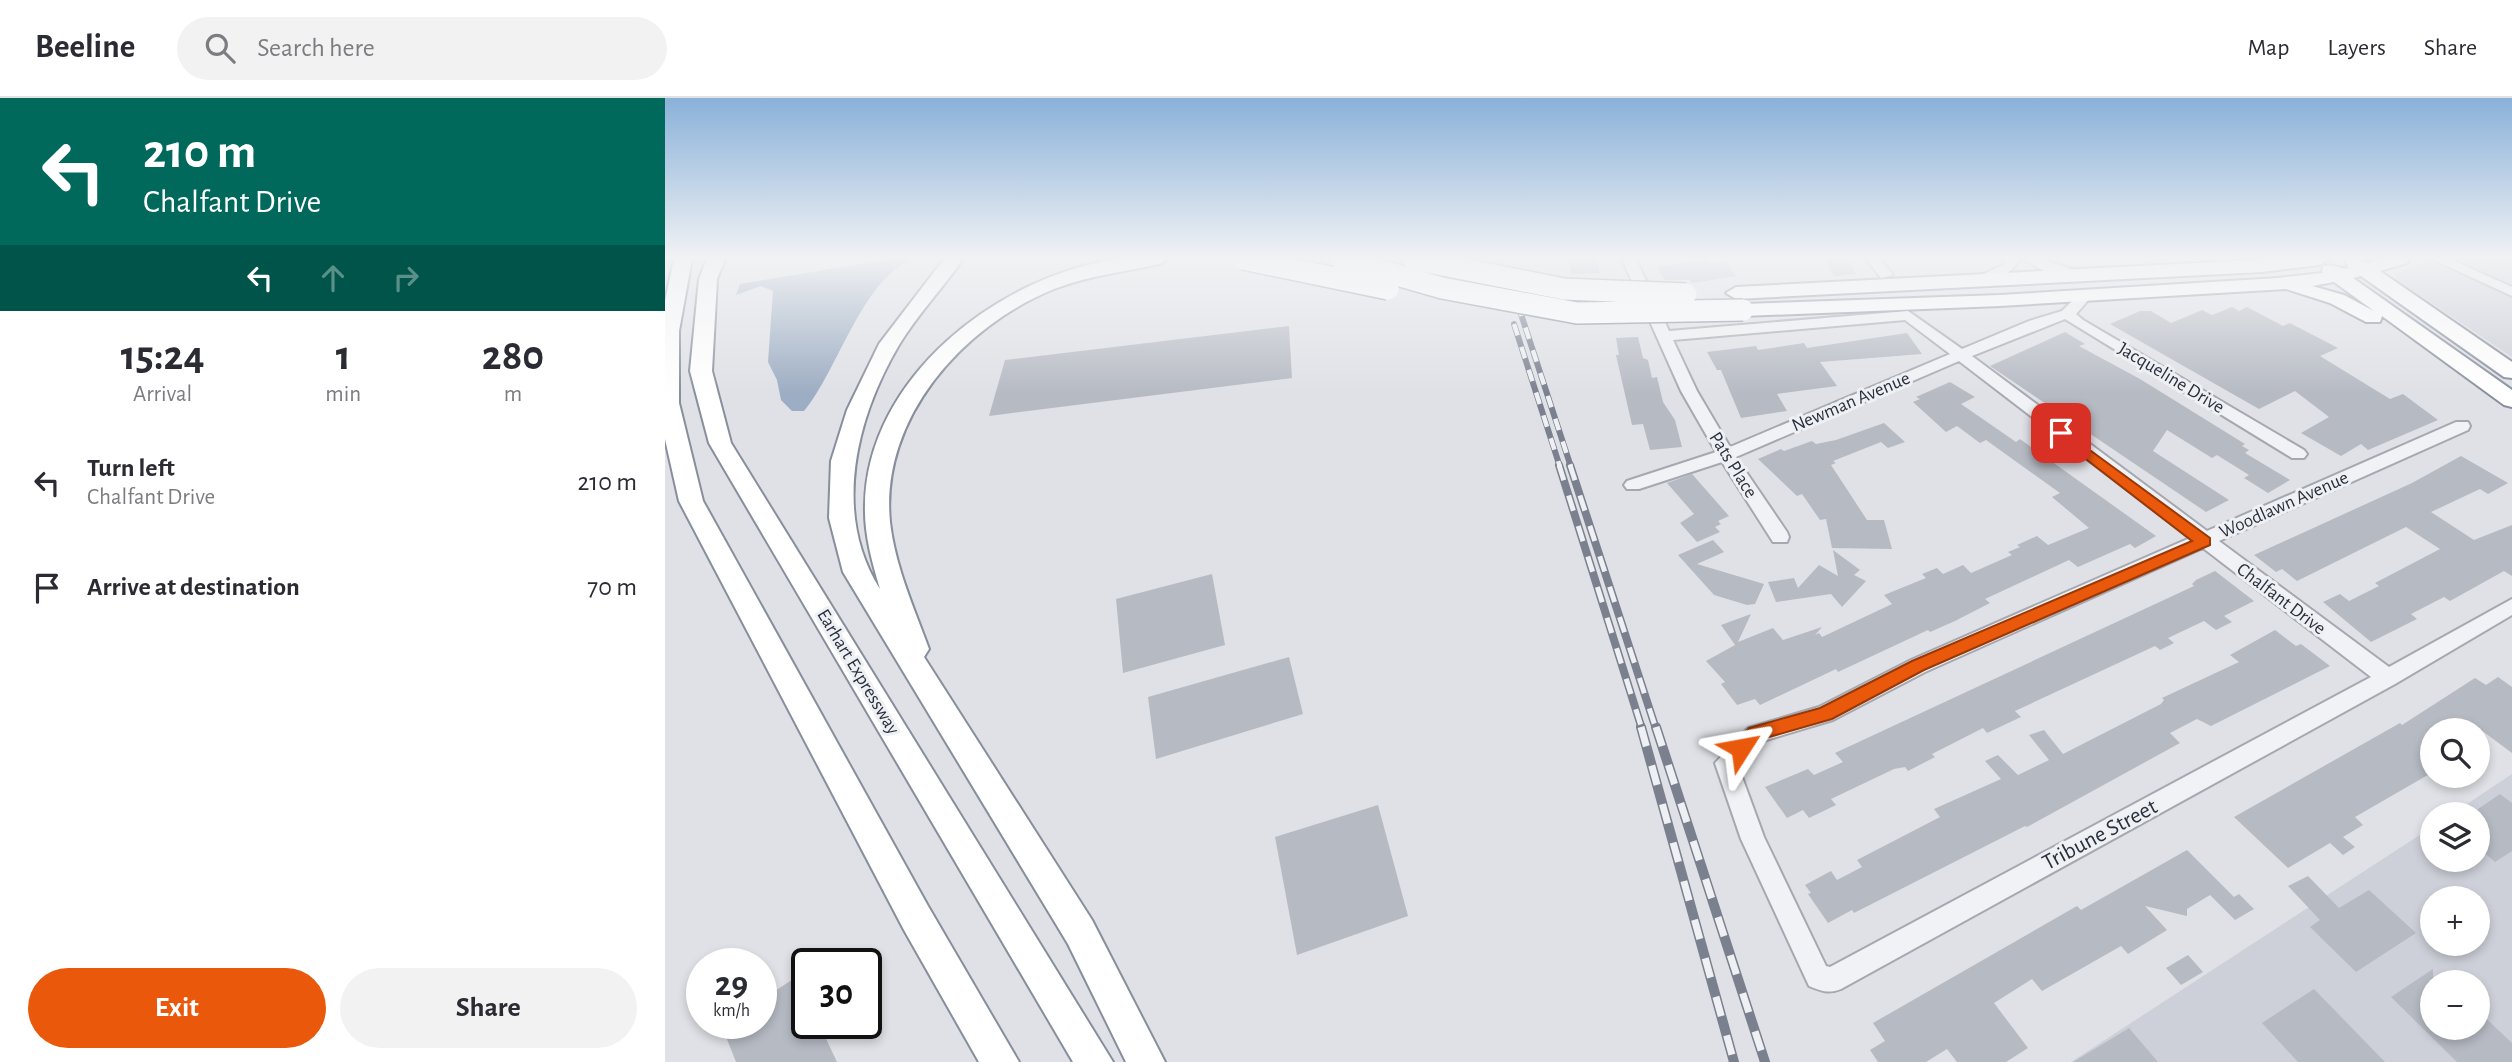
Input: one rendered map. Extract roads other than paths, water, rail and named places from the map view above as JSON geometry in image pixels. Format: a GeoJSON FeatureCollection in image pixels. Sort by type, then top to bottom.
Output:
{"type":"FeatureCollection","features":[{"type":"Feature","properties":{"kind":"highway"},"geometry":{"type":"LineString","coordinates":[[674,304],[669,331],[668,403],[691,501]]}},
{"type":"Feature","properties":{"kind":"highway","name":"Earhart Expressway"},"geometry":{"type":"LineString","coordinates":[[706,304],[701,371],[720,443],[1094,1062]]}},
{"type":"Feature","properties":{"kind":"highway"},"geometry":{"type":"LineString","coordinates":[[920,304],[889,344],[858,410],[842,472],[841,518],[856,572],[931,697],[1080,932],[1146,1062]]}},
{"type":"Feature","properties":{"kind":"highway"},"geometry":{"type":"LineString","coordinates":[[931,697],[882,552],[877,505],[881,471],[895,426],[918,385],[942,354],[985,316],[1009,304]]}},
{"type":"Feature","properties":{"kind":"highway"},"geometry":{"type":"LineString","coordinates":[[1468,304],[1577,313],[1711,304]]}},
{"type":"Feature","properties":{"kind":"highway"},"geometry":{"type":"LineString","coordinates":[[1528,304],[1577,313]]}},
{"type":"Feature","properties":{"kind":"highway"},"geometry":{"type":"LineString","coordinates":[[2346,304],[2391,329],[2429,341]]}},
{"type":"Feature","properties":{"kind":"highway"},"geometry":{"type":"LineString","coordinates":[[2386,304],[2429,341],[2512,400]]}},
{"type":"Feature","properties":{"kind":"highway"},"geometry":{"type":"LineString","coordinates":[[2414,304],[2512,372]]}},
{"type":"Feature","properties":{"kind":"highway"},"geometry":{"type":"LineString","coordinates":[[665,444],[691,501],[916,918],[1000,1062]]}},
{"type":"Feature","properties":{"kind":"street","name":"Pats Place"},"geometry":{"type":"LineString","coordinates":[[1649,304],[1689,391],[1725,455],[1780,537]]}},
{"type":"Feature","properties":{"kind":"street"},"geometry":{"type":"LineString","coordinates":[[2067,314],[2077,304]]}},
{"type":"Feature","properties":{"kind":"street","name":"Newman Avenue"},"geometry":{"type":"LineString","coordinates":[[1633,485],[1725,455],[2033,324],[2067,314]]}},
{"type":"Feature","properties":{"kind":"street","name":"Jacqueline Drive"},"geometry":{"type":"LineString","coordinates":[[2067,314],[2298,454]]}},
{"type":"Feature","properties":{"kind":"street","name":"Chalfant Drive"},"geometry":{"type":"LineString","coordinates":[[1663,336],[1908,315],[1958,356],[2388,678]]}},
{"type":"Feature","properties":{"kind":"street","name":"Woodlawn Avenue"},"geometry":{"type":"LineString","coordinates":[[1753,839],[1726,763],[1756,734],[1825,713],[1918,666],[2462,426]]}},
{"type":"Feature","properties":{"kind":"street","name":"Tribune Street"},"geometry":{"type":"LineString","coordinates":[[1753,839],[1818,977],[1832,980],[2388,678],[2512,606]]}},
{"type":"Feature","properties":{"kind":"water"},"geometry":{"type":"Polygon","coordinates":[[[772,304],[866,304],[804,411],[792,411],[781,400],[777,380],[768,362],[772,304]]]}},
{"type":"Feature","properties":{"kind":"railway"},"geometry":{"type":"LineString","coordinates":[[1518,304],[1571,467]]}},
{"type":"Feature","properties":{"kind":"railway"},"geometry":{"type":"LineString","coordinates":[[1514,324],[1560,467]]}},
{"type":"Feature","properties":{"kind":"railway"},"geometry":{"type":"LineString","coordinates":[[1559,465],[1642,729]]}},
{"type":"Feature","properties":{"kind":"railway"},"geometry":{"type":"LineString","coordinates":[[1570,465],[1656,729]]}},
{"type":"Feature","properties":{"kind":"railway"},"geometry":{"type":"LineString","coordinates":[[1641,727],[1734,1062]]}},
{"type":"Feature","properties":{"kind":"railway"},"geometry":{"type":"LineString","coordinates":[[1656,727],[1765,1062]]}}]}
